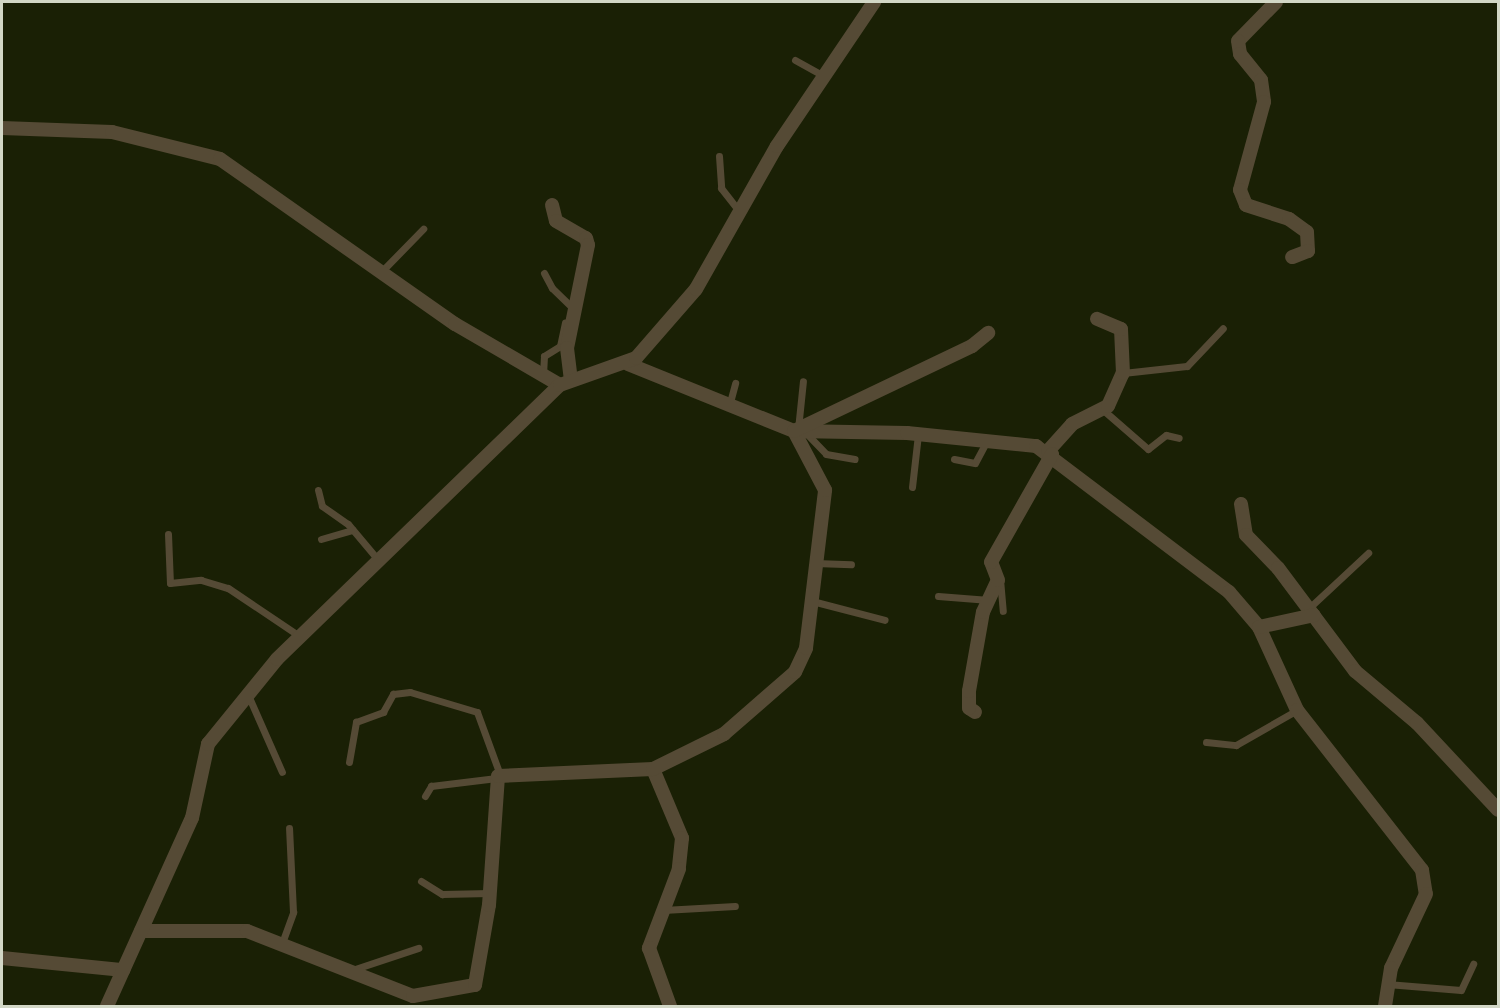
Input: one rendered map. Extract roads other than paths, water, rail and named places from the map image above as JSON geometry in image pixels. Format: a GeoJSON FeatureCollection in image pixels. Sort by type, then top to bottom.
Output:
{"type":"FeatureCollection","features":[{"type":"Feature","properties":{"kind":"street"},"geometry":{"type":"LineString","coordinates":[[106,1006],[192,818],[202,756],[248,694],[301,637],[565,382],[628,364],[696,289],[740,212],[824,76],[874,2]]}},
{"type":"Feature","properties":{"kind":"street"},"geometry":{"type":"LineString","coordinates":[[1276,2],[1238,41],[1240,54],[1261,80],[1264,102],[1240,190],[1246,205],[1289,219],[1307,232],[1308,251],[1292,257]]}},
{"type":"Feature","properties":{"kind":"street"},"geometry":{"type":"LineString","coordinates":[[2,128],[112,132],[207,154],[380,273],[543,375],[565,382]]}},
{"type":"Feature","properties":{"kind":"street"},"geometry":{"type":"LineString","coordinates":[[552,205],[559,224],[586,238],[576,311],[566,360],[565,382]]}},
{"type":"Feature","properties":{"kind":"street"},"geometry":{"type":"LineString","coordinates":[[975,712],[969,708],[969,691],[989,600],[997,576],[993,559],[1050,453],[1072,424],[1102,410],[1123,373],[1121,329],[1097,319]]}},
{"type":"Feature","properties":{"kind":"street"},"geometry":{"type":"LineString","coordinates":[[799,430],[972,346],[988,333]]}},
{"type":"Feature","properties":{"kind":"street"},"geometry":{"type":"LineString","coordinates":[[628,364],[729,406],[799,430],[918,434],[987,440],[1050,453],[1229,592],[1259,627],[1297,710],[1426,881],[1421,906],[1386,984],[1385,1006]]}},
{"type":"Feature","properties":{"kind":"street"},"geometry":{"type":"LineString","coordinates":[[141,931],[230,929],[282,943],[413,996],[469,989],[478,979],[490,893],[498,776],[653,769],[724,734],[795,672],[806,648],[814,563],[825,490],[799,430]]}},
{"type":"Feature","properties":{"kind":"street"},"geometry":{"type":"LineString","coordinates":[[1241,504],[1246,535],[1312,611],[1355,671],[1422,728],[1498,810]]}},
{"type":"Feature","properties":{"kind":"street"},"geometry":{"type":"LineString","coordinates":[[1259,627],[1312,611]]}},
{"type":"Feature","properties":{"kind":"street"},"geometry":{"type":"LineString","coordinates":[[653,769],[682,838],[679,869],[649,948],[670,1006]]}},
{"type":"Feature","properties":{"kind":"street"},"geometry":{"type":"LineString","coordinates":[[2,958],[123,970]]}},
{"type":"Feature","properties":{"kind":"lane"},"geometry":{"type":"LineString","coordinates":[[795,60],[824,76]]}},
{"type":"Feature","properties":{"kind":"lane"},"geometry":{"type":"LineString","coordinates":[[719,156],[721,188],[740,212]]}},
{"type":"Feature","properties":{"kind":"lane"},"geometry":{"type":"LineString","coordinates":[[380,273],[423,229]]}},
{"type":"Feature","properties":{"kind":"lane"},"geometry":{"type":"LineString","coordinates":[[544,273],[552,288],[576,311]]}},
{"type":"Feature","properties":{"kind":"lane"},"geometry":{"type":"LineString","coordinates":[[543,375],[544,356],[560,346],[565,323]]}},
{"type":"Feature","properties":{"kind":"lane"},"geometry":{"type":"LineString","coordinates":[[1123,373],[1187,366],[1223,328]]}},
{"type":"Feature","properties":{"kind":"lane"},"geometry":{"type":"LineString","coordinates":[[803,381],[799,430],[826,454],[855,459]]}},
{"type":"Feature","properties":{"kind":"lane"},"geometry":{"type":"LineString","coordinates":[[729,406],[735,383]]}},
{"type":"Feature","properties":{"kind":"lane"},"geometry":{"type":"LineString","coordinates":[[1102,410],[1148,449],[1166,435],[1179,438]]}},
{"type":"Feature","properties":{"kind":"lane"},"geometry":{"type":"LineString","coordinates":[[912,488],[918,434]]}},
{"type":"Feature","properties":{"kind":"lane"},"geometry":{"type":"LineString","coordinates":[[954,459],[975,463],[987,440]]}},
{"type":"Feature","properties":{"kind":"lane"},"geometry":{"type":"LineString","coordinates":[[318,490],[322,506],[353,530],[380,563]]}},
{"type":"Feature","properties":{"kind":"lane"},"geometry":{"type":"LineString","coordinates":[[321,539],[353,530]]}},
{"type":"Feature","properties":{"kind":"lane"},"geometry":{"type":"LineString","coordinates":[[168,534],[170,583],[201,580],[228,588],[301,637]]}},
{"type":"Feature","properties":{"kind":"lane"},"geometry":{"type":"LineString","coordinates":[[1312,611],[1368,553]]}},
{"type":"Feature","properties":{"kind":"lane"},"geometry":{"type":"LineString","coordinates":[[814,563],[851,564]]}},
{"type":"Feature","properties":{"kind":"lane"},"geometry":{"type":"LineString","coordinates":[[997,576],[1004,591],[1003,611]]}},
{"type":"Feature","properties":{"kind":"lane"},"geometry":{"type":"LineString","coordinates":[[938,596],[989,600]]}},
{"type":"Feature","properties":{"kind":"lane"},"geometry":{"type":"LineString","coordinates":[[810,601],[885,620]]}},
{"type":"Feature","properties":{"kind":"lane"},"geometry":{"type":"LineString","coordinates":[[349,762],[356,722],[383,712],[393,694],[410,693],[477,712],[498,776],[431,786],[425,796]]}},
{"type":"Feature","properties":{"kind":"lane"},"geometry":{"type":"LineString","coordinates":[[248,694],[282,772]]}},
{"type":"Feature","properties":{"kind":"lane"},"geometry":{"type":"LineString","coordinates":[[1206,742],[1236,745],[1297,710]]}},
{"type":"Feature","properties":{"kind":"lane"},"geometry":{"type":"LineString","coordinates":[[282,943],[293,912],[289,828]]}},
{"type":"Feature","properties":{"kind":"lane"},"geometry":{"type":"LineString","coordinates":[[421,881],[442,894],[490,893]]}},
{"type":"Feature","properties":{"kind":"lane"},"geometry":{"type":"LineString","coordinates":[[663,910],[735,906]]}},
{"type":"Feature","properties":{"kind":"lane"},"geometry":{"type":"LineString","coordinates":[[349,971],[418,948]]}},
{"type":"Feature","properties":{"kind":"lane"},"geometry":{"type":"LineString","coordinates":[[1386,984],[1461,990],[1473,964]]}}]}
